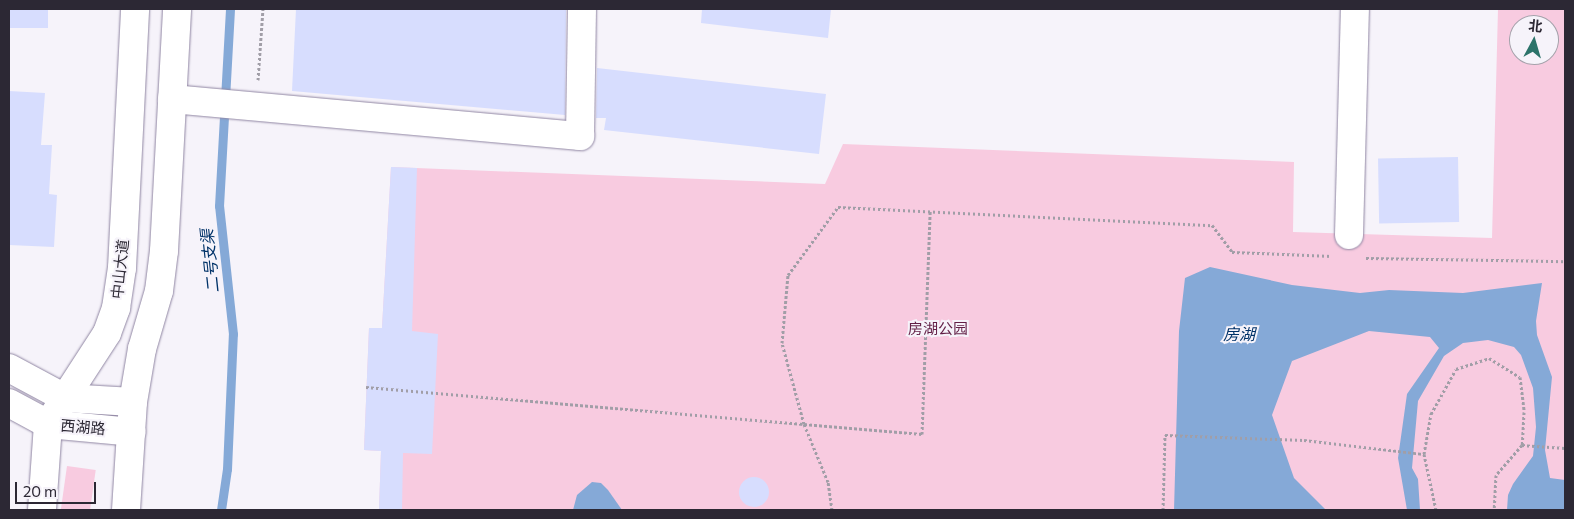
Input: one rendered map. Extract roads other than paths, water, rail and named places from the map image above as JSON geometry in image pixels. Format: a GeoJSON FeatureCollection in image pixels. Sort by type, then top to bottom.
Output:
{"type":"FeatureCollection","features":[{"type":"Feature","properties":{"kind":"main road","name":"中山大道"},"geometry":{"type":"LineString","coordinates":[[42,510],[48,424],[107,332],[116,308],[122,268],[135,9]]}},
{"type":"Feature","properties":{"kind":"main road"},"geometry":{"type":"LineString","coordinates":[[126,510],[133,402],[142,349],[159,291],[164,252],[177,9]]}},
{"type":"Feature","properties":{"kind":"main road"},"geometry":{"type":"LineString","coordinates":[[172,100],[580,136],[582,9]]}},
{"type":"Feature","properties":{"kind":"main road"},"geometry":{"type":"LineString","coordinates":[[1349,250],[1356,9]]}},
{"type":"Feature","properties":{"kind":"main road"},"geometry":{"type":"LineString","coordinates":[[9,368],[65,398],[133,402]]}},
{"type":"Feature","properties":{"kind":"main road","name":"西湖路"},"geometry":{"type":"LineString","coordinates":[[9,403],[48,424],[132,432]]}},
{"type":"Feature","properties":{"kind":"water","name":"房湖"},"geometry":{"type":"Polygon","coordinates":[[[1210,267],[1292,285],[1360,293],[1389,290],[1463,293],[1542,283],[1536,321],[1537,335],[1552,377],[1545,450],[1550,478],[1565,480],[1565,510],[1507,510],[1508,495],[1513,484],[1533,456],[1536,427],[1533,388],[1521,355],[1514,347],[1488,340],[1463,343],[1444,356],[1418,401],[1412,468],[1418,479],[1420,510],[1407,510],[1398,458],[1407,394],[1439,348],[1430,337],[1369,331],[1292,361],[1272,415],[1294,478],[1326,510],[1174,510],[1179,331],[1185,278],[1210,267]]]}},
{"type":"Feature","properties":{"kind":"water"},"geometry":{"type":"Polygon","coordinates":[[[592,482],[601,483],[622,510],[573,510],[577,495],[592,482]]]}},
{"type":"Feature","properties":{"kind":"waterway","name":"二号支渠"},"geometry":{"type":"LineString","coordinates":[[221,510],[227,469],[233,334],[219,206],[230,9]]}},
{"type":"Feature","properties":{"kind":"park label","name":"房湖公园"},"geometry":{"type":"Point","coordinates":[938,329]}}]}
